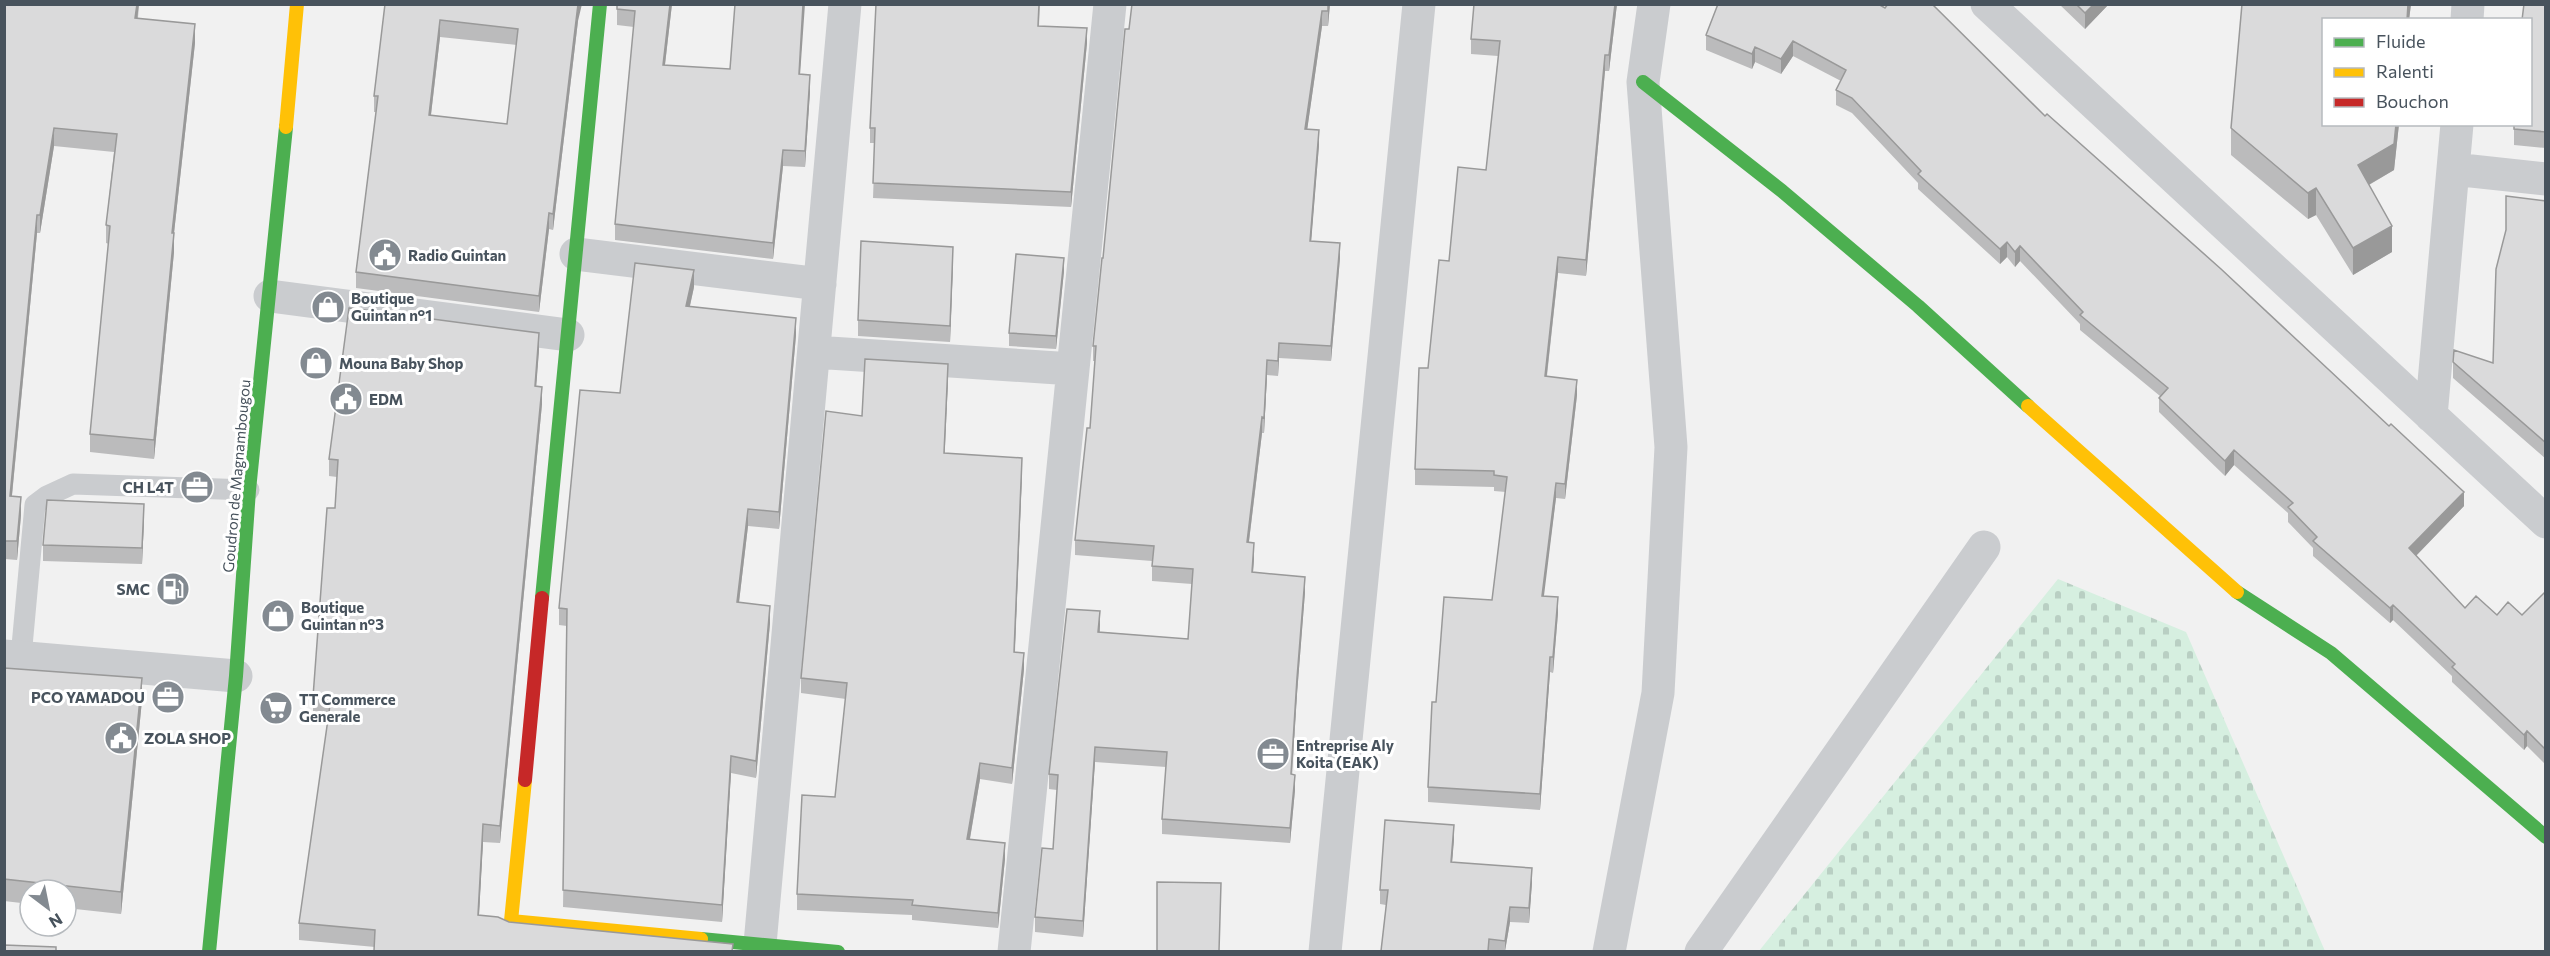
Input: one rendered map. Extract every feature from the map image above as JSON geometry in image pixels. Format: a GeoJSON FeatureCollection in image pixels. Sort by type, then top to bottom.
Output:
{"type":"FeatureCollection","features":[{"type":"Feature","properties":{"kind":"street","name":"Goudron de Magnambougou"},"geometry":{"type":"LineString","coordinates":[[209,951],[236,676],[249,490],[270,296],[297,4]]}},
{"type":"Feature","properties":{"kind":"street"},"geometry":{"type":"LineString","coordinates":[[600,4],[511,921],[838,951]]}},
{"type":"Feature","properties":{"kind":"street"},"geometry":{"type":"LineString","coordinates":[[760,944],[845,4]]}},
{"type":"Feature","properties":{"kind":"street"},"geometry":{"type":"LineString","coordinates":[[1014,951],[1110,4]]}},
{"type":"Feature","properties":{"kind":"street"},"geometry":{"type":"LineString","coordinates":[[1325,951],[1419,4]]}},
{"type":"Feature","properties":{"kind":"street"},"geometry":{"type":"LineString","coordinates":[[1609,951],[1658,693],[1671,447],[1643,82],[1654,4]]}},
{"type":"Feature","properties":{"kind":"street"},"geometry":{"type":"LineString","coordinates":[[1987,4],[2546,522]]}},
{"type":"Feature","properties":{"kind":"street"},"geometry":{"type":"LineString","coordinates":[[1643,82],[1782,191],[1918,306],[2230,588],[2331,653],[2546,837]]}},
{"type":"Feature","properties":{"kind":"street"},"geometry":{"type":"LineString","coordinates":[[2431,416],[2457,126]]}},
{"type":"Feature","properties":{"kind":"street"},"geometry":{"type":"LineString","coordinates":[[2453,169],[2546,179]]}},
{"type":"Feature","properties":{"kind":"street"},"geometry":{"type":"LineString","coordinates":[[576,254],[820,284]]}},
{"type":"Feature","properties":{"kind":"street"},"geometry":{"type":"LineString","coordinates":[[270,296],[568,335]]}},
{"type":"Feature","properties":{"kind":"street"},"geometry":{"type":"LineString","coordinates":[[814,352],[1073,369]]}},
{"type":"Feature","properties":{"kind":"street"},"geometry":{"type":"LineString","coordinates":[[1701,951],[1984,547]]}},
{"type":"Feature","properties":{"kind":"street"},"geometry":{"type":"LineString","coordinates":[[13,656],[236,676]]}},
{"type":"Feature","properties":{"kind":"lane"},"geometry":{"type":"LineString","coordinates":[[13,656],[35,505],[47,496],[73,484],[249,490]]}},
{"type":"Feature","properties":{"kind":"green space"},"geometry":{"type":"Polygon","coordinates":[[[2058,579],[2186,632],[2325,951],[1759,951],[2058,579]]]}},
{"type":"Feature","properties":{"kind":"building"},"geometry":{"type":"Polygon","coordinates":[[[4,4],[137,4],[135,18],[195,24],[172,233],[174,233],[154,440],[90,434],[110,226],[106,225],[117,134],[54,128],[40,215],[37,215],[10,496],[21,497],[17,541],[5,541],[4,549],[4,4]]]}},
{"type":"Feature","properties":{"kind":"building"},"geometry":{"type":"Polygon","coordinates":[[[385,4],[578,4],[553,214],[549,213],[539,296],[356,272],[378,96],[374,96],[385,4]],[[440,20],[429,115],[507,124],[518,29],[440,20]]]}},
{"type":"Feature","properties":{"kind":"building"},"geometry":{"type":"Polygon","coordinates":[[[617,4],[670,4],[663,65],[730,69],[735,4],[803,4],[799,74],[810,75],[805,151],[783,150],[773,243],[615,224],[635,11],[617,9],[617,4]]]}},
{"type":"Feature","properties":{"kind":"building"},"geometry":{"type":"Polygon","coordinates":[[[876,4],[1039,4],[1038,26],[1087,28],[1071,192],[873,183],[875,128],[870,128],[876,4]]]}},
{"type":"Feature","properties":{"kind":"building"},"geometry":{"type":"Polygon","coordinates":[[[1132,4],[1328,4],[1328,11],[1322,11],[1305,129],[1319,130],[1310,241],[1340,243],[1331,346],[1279,343],[1278,361],[1267,360],[1264,418],[1262,417],[1247,542],[1254,543],[1252,572],[1305,577],[1291,774],[1295,775],[1290,828],[1162,819],[1167,752],[1095,747],[1083,921],[1035,917],[1042,848],[1053,849],[1058,775],[1049,774],[1067,609],[1100,611],[1098,632],[1188,639],[1193,569],[1152,566],[1154,546],[1075,540],[1087,428],[1090,428],[1096,346],[1093,346],[1125,29],[1129,29],[1132,4]]]}},
{"type":"Feature","properties":{"kind":"building"},"geometry":{"type":"Polygon","coordinates":[[[1474,4],[1615,4],[1609,55],[1605,55],[1586,260],[1558,257],[1545,376],[1577,380],[1565,484],[1556,483],[1542,596],[1558,597],[1553,657],[1550,657],[1540,794],[1428,787],[1432,702],[1436,702],[1444,597],[1492,600],[1507,477],[1494,475],[1494,471],[1415,469],[1419,368],[1428,368],[1439,260],[1449,261],[1458,167],[1486,170],[1500,41],[1471,39],[1474,4]]]}},
{"type":"Feature","properties":{"kind":"building"},"geometry":{"type":"Polygon","coordinates":[[[1718,4],[1878,4],[1885,8],[1888,4],[1932,4],[2045,116],[2047,114],[2221,269],[2389,426],[2391,424],[2464,492],[2409,548],[2465,608],[2476,596],[2497,615],[2508,602],[2522,615],[2546,591],[2546,750],[2527,731],[2524,735],[2452,667],[2455,664],[2393,605],[2390,608],[2313,541],[2317,537],[2288,507],[2293,503],[2234,450],[2225,461],[2159,398],[2168,388],[2080,315],[2083,312],[2020,246],[2015,252],[2007,242],[2000,249],[1918,174],[1921,171],[1852,98],[1836,90],[1846,70],[1793,41],[1781,59],[1755,47],[1752,54],[1706,35],[1718,4]]]}},
{"type":"Feature","properties":{"kind":"building"},"geometry":{"type":"Polygon","coordinates":[[[2076,4],[2094,4],[2085,13],[2076,4]]]}},
{"type":"Feature","properties":{"kind":"building"},"geometry":{"type":"Polygon","coordinates":[[[2242,4],[2408,4],[2407,18],[2322,18],[2322,126],[2396,126],[2394,144],[2358,165],[2392,226],[2353,248],[2316,188],[2308,193],[2231,128],[2242,4]]]}},
{"type":"Feature","properties":{"kind":"building"},"geometry":{"type":"Polygon","coordinates":[[[2524,4],[2546,4],[2546,132],[2514,129],[2514,126],[2532,126],[2532,18],[2522,18],[2524,4]]]}},
{"type":"Feature","properties":{"kind":"building"},"geometry":{"type":"Polygon","coordinates":[[[2506,196],[2546,201],[2546,443],[2453,362],[2454,350],[2493,363],[2496,269],[2506,230],[2506,196]]]}},
{"type":"Feature","properties":{"kind":"building"},"geometry":{"type":"Polygon","coordinates":[[[861,241],[953,247],[950,326],[858,320],[861,241]]]}},
{"type":"Feature","properties":{"kind":"building"},"geometry":{"type":"Polygon","coordinates":[[[1016,254],[1064,258],[1056,336],[1009,333],[1016,254]]]}},
{"type":"Feature","properties":{"kind":"building"},"geometry":{"type":"Polygon","coordinates":[[[635,263],[694,270],[686,306],[796,318],[779,512],[748,509],[737,602],[770,606],[756,761],[731,756],[722,905],[563,890],[567,609],[559,608],[580,390],[620,393],[635,263]]]}},
{"type":"Feature","properties":{"kind":"building"},"geometry":{"type":"Polygon","coordinates":[[[349,308],[539,333],[535,386],[542,387],[500,826],[483,824],[478,915],[498,917],[509,922],[733,944],[732,951],[374,951],[375,930],[299,923],[331,698],[313,697],[327,508],[335,508],[338,460],[329,459],[349,308]]]}},
{"type":"Feature","properties":{"kind":"building"},"geometry":{"type":"Polygon","coordinates":[[[865,359],[948,364],[944,453],[1022,458],[1014,652],[1024,653],[1012,768],[980,763],[967,839],[1005,843],[998,913],[912,905],[913,900],[797,894],[802,795],[835,797],[847,683],[801,678],[826,411],[862,416],[865,359]]]}},
{"type":"Feature","properties":{"kind":"building"},"geometry":{"type":"Polygon","coordinates":[[[47,500],[144,504],[142,548],[43,545],[47,500]]]}},
{"type":"Feature","properties":{"kind":"building"},"geometry":{"type":"Polygon","coordinates":[[[4,668],[142,678],[121,892],[78,887],[78,878],[4,879],[4,668]]]}},
{"type":"Feature","properties":{"kind":"building"},"geometry":{"type":"Polygon","coordinates":[[[1385,820],[1454,825],[1451,862],[1532,868],[1529,908],[1510,907],[1505,941],[1489,939],[1488,951],[1381,951],[1388,890],[1380,890],[1385,820]]]}},
{"type":"Feature","properties":{"kind":"building"},"geometry":{"type":"Polygon","coordinates":[[[1157,882],[1221,883],[1219,951],[1157,951],[1157,882]]]}},
{"type":"Feature","properties":{"kind":"building"},"geometry":{"type":"Polygon","coordinates":[[[4,945],[56,947],[56,951],[4,951],[4,945]]]}},
{"type":"Feature","properties":{"kind":"traffic: fast"},"geometry":{"type":"LineString","coordinates":[[542,598],[600,4]]}},
{"type":"Feature","properties":{"kind":"traffic: fast"},"geometry":{"type":"LineString","coordinates":[[1643,82],[1782,191],[1918,306],[2028,406]]}},
{"type":"Feature","properties":{"kind":"traffic: fast"},"geometry":{"type":"LineString","coordinates":[[209,952],[236,676],[249,490],[286,127]]}},
{"type":"Feature","properties":{"kind":"traffic: fast"},"geometry":{"type":"LineString","coordinates":[[2237,592],[2331,653],[2546,837]]}},
{"type":"Feature","properties":{"kind":"traffic: fast"},"geometry":{"type":"LineString","coordinates":[[701,939],[838,952]]}},
{"type":"Feature","properties":{"kind":"traffic: slow"},"geometry":{"type":"LineString","coordinates":[[286,127],[297,4]]}},
{"type":"Feature","properties":{"kind":"traffic: slow"},"geometry":{"type":"LineString","coordinates":[[2028,406],[2237,592]]}},
{"type":"Feature","properties":{"kind":"traffic: slow"},"geometry":{"type":"LineString","coordinates":[[525,780],[511,921],[701,939]]}},
{"type":"Feature","properties":{"kind":"traffic: jam"},"geometry":{"type":"LineString","coordinates":[[525,780],[542,598]]}},
{"type":"Feature","properties":{"kind":"place","name":"Radio Guintan"},"geometry":{"type":"Point","coordinates":[385,255]}},
{"type":"Feature","properties":{"kind":"place","name":"Boutique Guintan n°1"},"geometry":{"type":"Point","coordinates":[328,307]}},
{"type":"Feature","properties":{"kind":"place","name":"Mouna Baby Shop"},"geometry":{"type":"Point","coordinates":[316,363]}},
{"type":"Feature","properties":{"kind":"place","name":"EDM"},"geometry":{"type":"Point","coordinates":[346,399]}},
{"type":"Feature","properties":{"kind":"place","name":"CH L4T"},"geometry":{"type":"Point","coordinates":[197,487]}},
{"type":"Feature","properties":{"kind":"place","name":"SMC"},"geometry":{"type":"Point","coordinates":[173,589]}},
{"type":"Feature","properties":{"kind":"place","name":"Boutique Guintan n°3"},"geometry":{"type":"Point","coordinates":[278,616]}},
{"type":"Feature","properties":{"kind":"place","name":"PCO YAMADOU"},"geometry":{"type":"Point","coordinates":[168,697]}},
{"type":"Feature","properties":{"kind":"place","name":"TT Commerce Generale"},"geometry":{"type":"Point","coordinates":[276,708]}},
{"type":"Feature","properties":{"kind":"place","name":"ZOLA SHOP"},"geometry":{"type":"Point","coordinates":[121,738]}},
{"type":"Feature","properties":{"kind":"place","name":"Entreprise Aly Koita (EAK)"},"geometry":{"type":"Point","coordinates":[1273,754]}}]}
